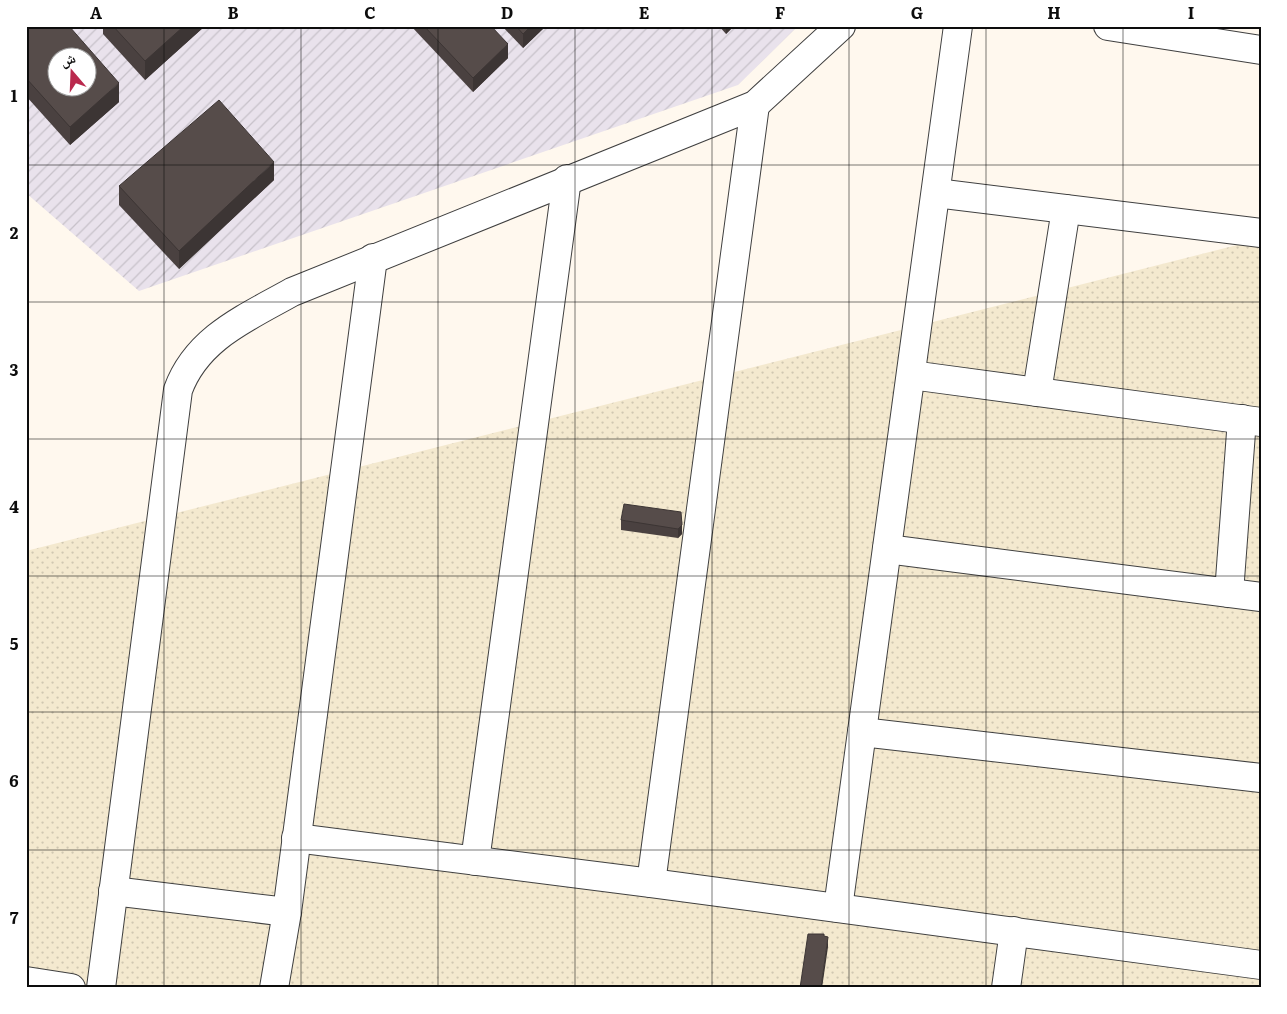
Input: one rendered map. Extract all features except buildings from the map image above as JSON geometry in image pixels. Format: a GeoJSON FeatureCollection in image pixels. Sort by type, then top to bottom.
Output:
{"type":"FeatureCollection","features":[{"type":"Feature","properties":{"kind":"street"},"geometry":{"type":"LineString","coordinates":[[101,988],[178,390],[185,371],[196,355],[211,341],[292,292],[567,179],[755,105],[841,26]]}},
{"type":"Feature","properties":{"kind":"street"},"geometry":{"type":"LineString","coordinates":[[838,908],[958,26]]}},
{"type":"Feature","properties":{"kind":"street"},"geometry":{"type":"LineString","coordinates":[[1108,26],[1261,50]]}},
{"type":"Feature","properties":{"kind":"street"},"geometry":{"type":"LineString","coordinates":[[651,883],[755,105]]}},
{"type":"Feature","properties":{"kind":"street"},"geometry":{"type":"LineString","coordinates":[[475,861],[567,179]]}},
{"type":"Feature","properties":{"kind":"street"},"geometry":{"type":"LineString","coordinates":[[936,193],[1261,233]]}},
{"type":"Feature","properties":{"kind":"street"},"geometry":{"type":"LineString","coordinates":[[1037,392],[1066,209]]}},
{"type":"Feature","properties":{"kind":"street"},"geometry":{"type":"LineString","coordinates":[[274,988],[286,912],[374,258]]}},
{"type":"Feature","properties":{"kind":"street"},"geometry":{"type":"LineString","coordinates":[[911,375],[1251,420],[1229,593]]}},
{"type":"Feature","properties":{"kind":"street"},"geometry":{"type":"LineString","coordinates":[[887,549],[1261,597]]}},
{"type":"Feature","properties":{"kind":"street"},"geometry":{"type":"LineString","coordinates":[[862,732],[1261,778]]}},
{"type":"Feature","properties":{"kind":"street"},"geometry":{"type":"LineString","coordinates":[[296,838],[651,883],[1261,965]]}},
{"type":"Feature","properties":{"kind":"street"},"geometry":{"type":"LineString","coordinates":[[113,891],[286,912]]}},
{"type":"Feature","properties":{"kind":"street"},"geometry":{"type":"LineString","coordinates":[[1006,988],[1014,932]]}},
{"type":"Feature","properties":{"kind":"street"},"geometry":{"type":"LineString","coordinates":[[26,981],[72,988]]}},
{"type":"Feature","properties":{"kind":"shaded area"},"geometry":{"type":"Polygon","coordinates":[[[26,26],[798,26],[738,85],[139,291],[26,193],[26,26]]]}},
{"type":"Feature","properties":{"kind":"shaded area"},"geometry":{"type":"Polygon","coordinates":[[[1261,239],[1261,988],[26,988],[26,551],[1261,239]]]}}]}
